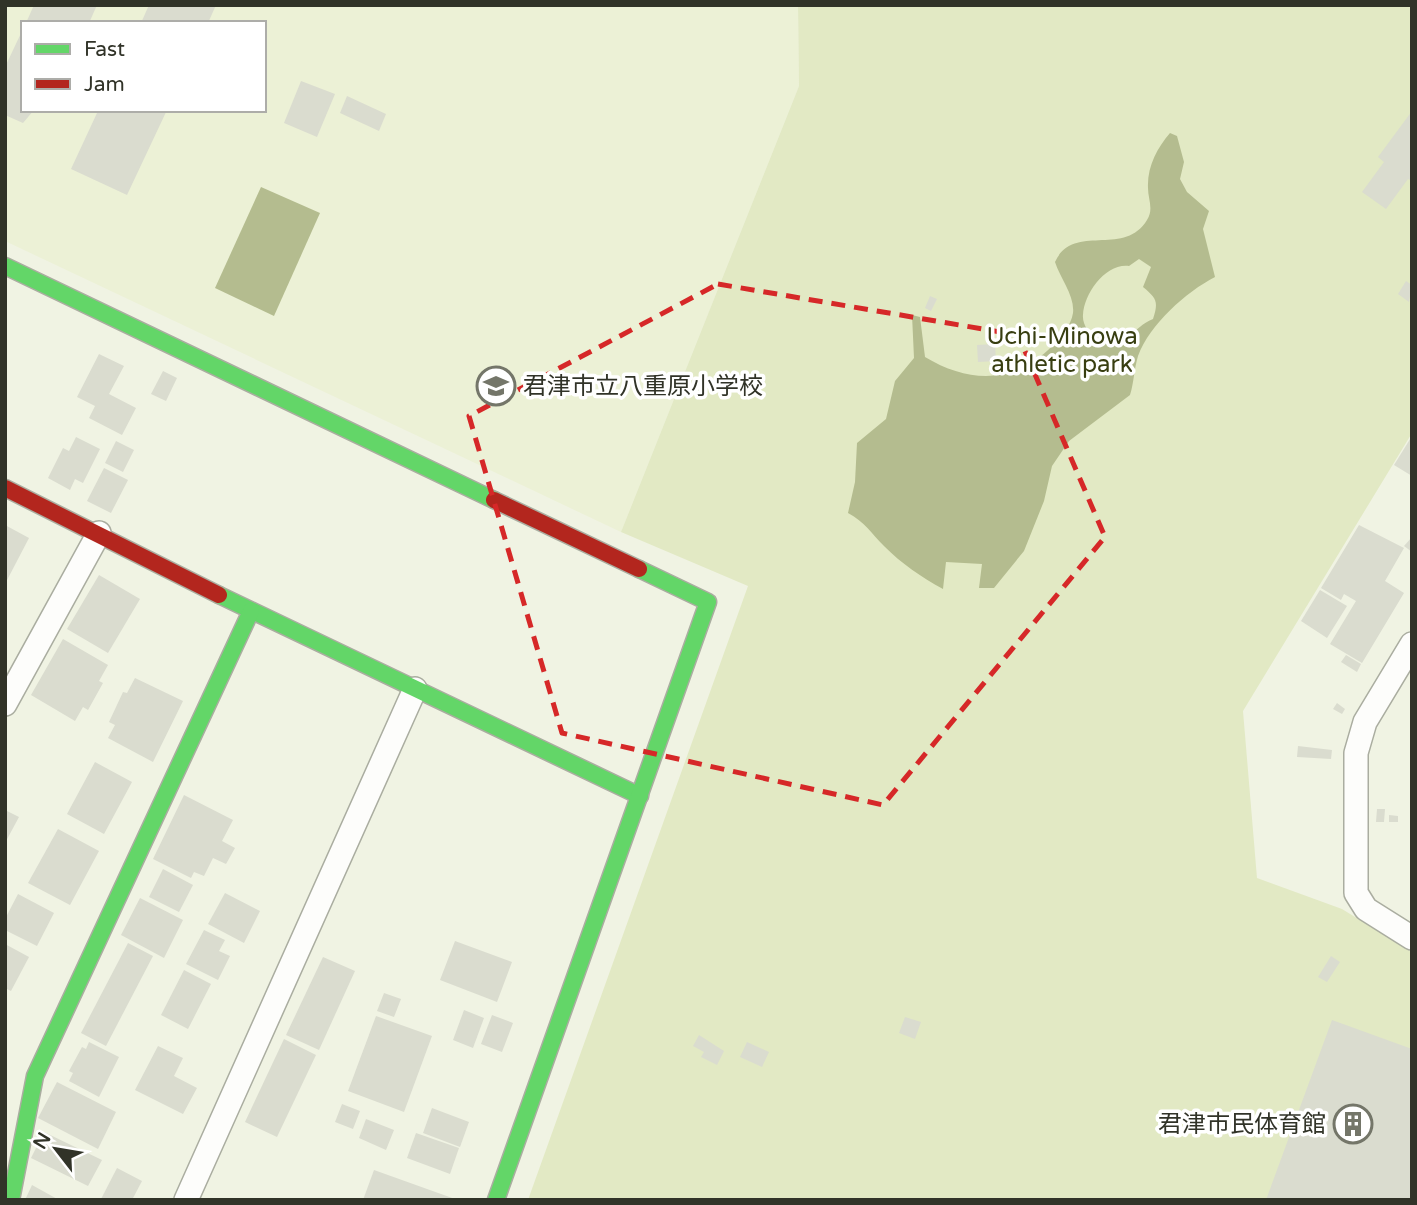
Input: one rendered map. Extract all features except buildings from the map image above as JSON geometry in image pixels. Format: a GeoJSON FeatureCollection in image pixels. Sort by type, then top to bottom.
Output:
{"type":"FeatureCollection","features":[{"type":"Feature","properties":{"kind":"street"},"geometry":{"type":"LineString","coordinates":[[7,272],[708,602],[496,1200]]}},
{"type":"Feature","properties":{"kind":"street"},"geometry":{"type":"LineString","coordinates":[[5,488],[251,611],[640,796]]}},
{"type":"Feature","properties":{"kind":"street"},"geometry":{"type":"LineString","coordinates":[[5,704],[99,533]]}},
{"type":"Feature","properties":{"kind":"street"},"geometry":{"type":"LineString","coordinates":[[11,1200],[35,1076],[251,611]]}},
{"type":"Feature","properties":{"kind":"street"},"geometry":{"type":"LineString","coordinates":[[1412,644],[1365,722],[1356,753],[1356,893],[1366,909],[1412,938]]}},
{"type":"Feature","properties":{"kind":"street"},"geometry":{"type":"LineString","coordinates":[[186,1200],[415,689]]}},
{"type":"Feature","properties":{"kind":"highlighted area"},"geometry":{"type":"Polygon","coordinates":[[[718,284],[1018,335],[1105,537],[883,805],[562,733],[469,416],[718,284]]]}},
{"type":"Feature","properties":{"kind":"shaded area","name":"君津市立八重原小学校"},"geometry":{"type":"Polygon","coordinates":[[[5,5],[798,5],[799,86],[621,532],[5,241],[5,5]]]}},
{"type":"Feature","properties":{"kind":"shaded area"},"geometry":{"type":"Polygon","coordinates":[[[1170,133],[1177,136],[1184,162],[1180,179],[1187,192],[1209,211],[1203,229],[1215,277],[1181,300],[1151,332],[1138,356],[1130,395],[1069,441],[1052,466],[1044,501],[1024,551],[994,588],[979,588],[982,564],[946,562],[943,589],[905,564],[848,513],[855,482],[857,443],[886,419],[895,381],[914,358],[912,315],[920,317],[925,357],[959,372],[992,376],[1024,367],[1039,358],[1062,334],[1073,313],[1070,294],[1055,262],[1063,250],[1074,244],[1125,237],[1137,231],[1147,220],[1150,208],[1149,173],[1157,151],[1170,133]],[[1139,259],[1129,266],[1112,269],[1098,281],[1087,298],[1083,315],[1085,325],[1095,340],[1106,344],[1121,343],[1153,319],[1155,300],[1143,287],[1151,267],[1139,259]]]}},
{"type":"Feature","properties":{"kind":"shaded area"},"geometry":{"type":"Polygon","coordinates":[[[261,187],[320,213],[274,316],[215,288],[261,187]]]}},
{"type":"Feature","properties":{"kind":"green space","name":"Uchi-Minowa athletic park"},"geometry":{"type":"Polygon","coordinates":[[[798,5],[1412,5],[1412,433],[1243,711],[1257,878],[1342,909],[1412,952],[1412,1200],[528,1200],[748,586],[621,532],[799,86],[798,5]]]}},
{"type":"Feature","properties":{"kind":"traffic: fast"},"geometry":{"type":"LineString","coordinates":[[5,266],[494,500]]}},
{"type":"Feature","properties":{"kind":"traffic: fast"},"geometry":{"type":"LineString","coordinates":[[496,1200],[708,602],[639,569]]}},
{"type":"Feature","properties":{"kind":"traffic: fast"},"geometry":{"type":"LineString","coordinates":[[219,595],[640,796]]}},
{"type":"Feature","properties":{"kind":"traffic: fast"},"geometry":{"type":"LineString","coordinates":[[11,1200],[35,1076],[251,611]]}},
{"type":"Feature","properties":{"kind":"traffic: jam"},"geometry":{"type":"LineString","coordinates":[[5,488],[219,595]]}},
{"type":"Feature","properties":{"kind":"traffic: jam"},"geometry":{"type":"LineString","coordinates":[[494,500],[639,569]]}},
{"type":"Feature","properties":{"kind":"place","name":"君津市立八重原小学校"},"geometry":{"type":"Point","coordinates":[496,386]}},
{"type":"Feature","properties":{"kind":"place","name":"君津市民体育館"},"geometry":{"type":"Point","coordinates":[1353,1124]}}]}
